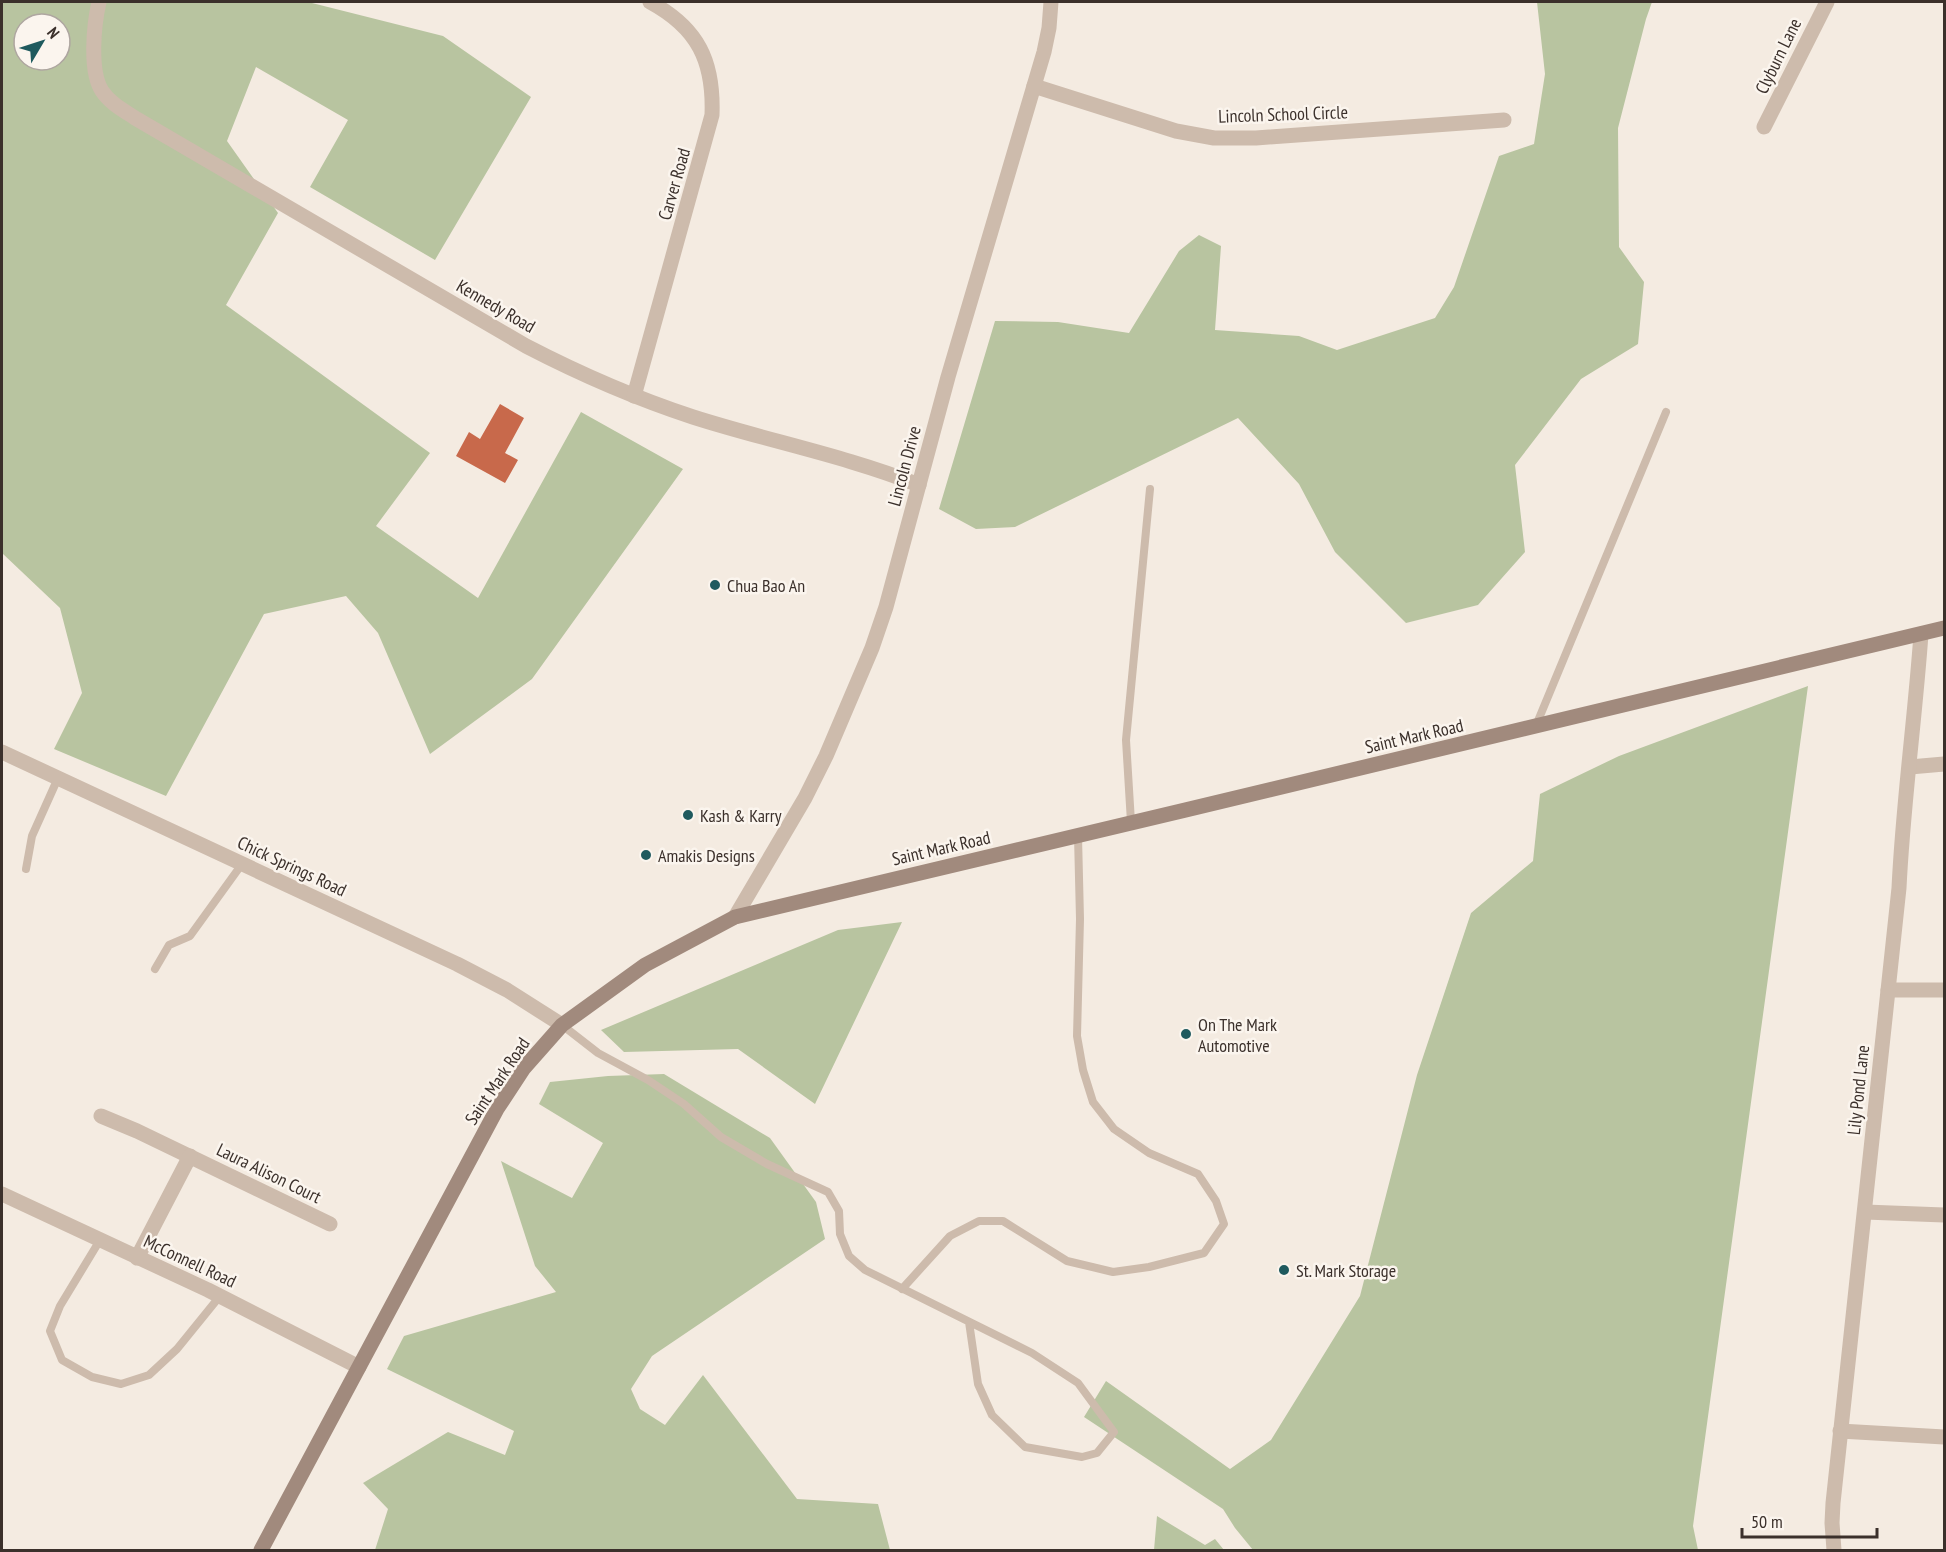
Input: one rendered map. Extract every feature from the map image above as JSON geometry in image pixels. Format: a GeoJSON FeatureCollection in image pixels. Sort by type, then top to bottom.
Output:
{"type":"FeatureCollection","features":[{"type":"Feature","properties":{"kind":"street","name":"Kennedy Road"},"geometry":{"type":"LineString","coordinates":[[99,2],[94,24],[96,77],[109,100],[135,118],[525,346],[585,376],[693,417],[888,472],[920,485]]}},
{"type":"Feature","properties":{"kind":"street","name":"Carver Road"},"geometry":{"type":"LineString","coordinates":[[634,396],[712,115],[713,91],[710,72],[699,45],[665,10],[650,2]]}},
{"type":"Feature","properties":{"kind":"street","name":"Lincoln Drive"},"geometry":{"type":"LineString","coordinates":[[735,917],[805,798],[858,681],[886,607],[948,377],[1034,86],[1049,28],[1051,2]]}},
{"type":"Feature","properties":{"kind":"street","name":"Clyburn Lane"},"geometry":{"type":"LineString","coordinates":[[1764,127],[1827,2]]}},
{"type":"Feature","properties":{"kind":"street","name":"Lincoln School Circle"},"geometry":{"type":"LineString","coordinates":[[1034,86],[1176,130],[1214,138],[1256,138],[1504,120]]}},
{"type":"Feature","properties":{"kind":"street","name":"Saint Mark Road"},"geometry":{"type":"LineString","coordinates":[[261,1551],[497,1109],[524,1068],[562,1025],[645,965],[735,917],[1534,728],[1944,628]]}},
{"type":"Feature","properties":{"kind":"street","name":"Lily Pond Lane"},"geometry":{"type":"LineString","coordinates":[[1834,1551],[1833,1503],[1888,990],[1921,634]]}},
{"type":"Feature","properties":{"kind":"street","name":"Chick Springs Road"},"geometry":{"type":"LineString","coordinates":[[2,752],[457,964],[507,990],[562,1025]]}},
{"type":"Feature","properties":{"kind":"street"},"geometry":{"type":"LineString","coordinates":[[1910,767],[1944,764]]}},
{"type":"Feature","properties":{"kind":"street"},"geometry":{"type":"LineString","coordinates":[[1888,990],[1944,990]]}},
{"type":"Feature","properties":{"kind":"street","name":"Laura Alison Court"},"geometry":{"type":"LineString","coordinates":[[100,1116],[190,1156],[330,1224]]}},
{"type":"Feature","properties":{"kind":"street"},"geometry":{"type":"LineString","coordinates":[[137,1258],[190,1156]]}},
{"type":"Feature","properties":{"kind":"street","name":"McConnell Road"},"geometry":{"type":"LineString","coordinates":[[2,1194],[220,1296],[359,1367]]}},
{"type":"Feature","properties":{"kind":"street"},"geometry":{"type":"LineString","coordinates":[[1865,1212],[1944,1215]]}},
{"type":"Feature","properties":{"kind":"street"},"geometry":{"type":"LineString","coordinates":[[1840,1431],[1944,1437]]}},
{"type":"Feature","properties":{"kind":"lane"},"geometry":{"type":"LineString","coordinates":[[1534,728],[1666,412]]}},
{"type":"Feature","properties":{"kind":"lane"},"geometry":{"type":"LineString","coordinates":[[1131,822],[1126,740],[1150,489]]}},
{"type":"Feature","properties":{"kind":"lane"},"geometry":{"type":"LineString","coordinates":[[26,869],[32,836],[58,778]]}},
{"type":"Feature","properties":{"kind":"lane"},"geometry":{"type":"LineString","coordinates":[[902,1289],[950,1236],[979,1221],[1003,1221],[1067,1261],[1113,1272],[1149,1267],[1204,1253],[1224,1224],[1216,1201],[1198,1174],[1149,1153],[1114,1129],[1093,1101],[1083,1070],[1077,1036],[1080,919],[1078,836]]}},
{"type":"Feature","properties":{"kind":"lane"},"geometry":{"type":"LineString","coordinates":[[155,969],[169,945],[190,936],[242,864]]}},
{"type":"Feature","properties":{"kind":"lane"},"geometry":{"type":"LineString","coordinates":[[562,1025],[598,1053],[648,1080],[684,1104],[721,1137],[767,1164],[828,1192],[839,1211],[840,1234],[849,1256],[865,1270],[1032,1353],[1078,1383],[1114,1432],[1097,1453],[1082,1457],[1025,1447],[992,1415],[978,1384],[969,1322]]}},
{"type":"Feature","properties":{"kind":"lane"},"geometry":{"type":"LineString","coordinates":[[100,1240],[60,1306],[50,1331],[62,1360],[93,1377],[120,1384],[149,1375],[177,1349],[220,1296]]}},
{"type":"Feature","properties":{"kind":"green space"},"geometry":{"type":"Polygon","coordinates":[[[2,2],[308,2],[443,36],[531,97],[435,260],[310,187],[348,120],[256,67],[227,141],[278,213],[226,305],[430,453],[376,526],[478,598],[581,412],[683,469],[532,679],[430,754],[378,633],[346,596],[264,614],[166,796],[54,749],[82,693],[60,608],[2,553],[2,2]]]}},
{"type":"Feature","properties":{"kind":"green space"},"geometry":{"type":"Polygon","coordinates":[[[1537,2],[1652,2],[1618,128],[1619,247],[1644,282],[1638,344],[1581,379],[1515,465],[1525,552],[1478,605],[1406,623],[1335,552],[1299,484],[1238,418],[1015,527],[976,529],[939,509],[995,321],[1058,322],[1129,333],[1179,251],[1199,235],[1221,246],[1215,330],[1299,336],[1337,350],[1435,318],[1454,287],[1499,156],[1534,144],[1545,74],[1537,2]]]}},
{"type":"Feature","properties":{"kind":"green space"},"geometry":{"type":"Polygon","coordinates":[[[1808,686],[1693,1526],[1698,1550],[1253,1550],[1223,1509],[1084,1417],[1106,1381],[1230,1469],[1271,1440],[1360,1296],[1417,1075],[1471,913],[1533,861],[1540,794],[1619,756],[1808,686]]]}},
{"type":"Feature","properties":{"kind":"green space"},"geometry":{"type":"Polygon","coordinates":[[[902,922],[815,1104],[738,1049],[624,1052],[601,1030],[838,930],[902,922]]]}},
{"type":"Feature","properties":{"kind":"green space"},"geometry":{"type":"Polygon","coordinates":[[[664,1074],[770,1138],[816,1202],[825,1239],[652,1356],[631,1389],[640,1409],[665,1425],[703,1375],[797,1499],[878,1504],[890,1550],[375,1550],[388,1509],[363,1483],[448,1432],[505,1455],[514,1431],[387,1369],[404,1336],[556,1292],[535,1266],[501,1161],[572,1198],[603,1143],[539,1104],[550,1082],[608,1076],[664,1074]]]}},
{"type":"Feature","properties":{"kind":"green space"},"geometry":{"type":"Polygon","coordinates":[[[1157,1516],[1205,1545],[1215,1539],[1224,1550],[1154,1550],[1157,1516]]]}},
{"type":"Feature","properties":{"kind":"building"},"geometry":{"type":"Polygon","coordinates":[[[500,404],[524,418],[505,453],[518,460],[505,483],[456,456],[469,432],[480,439],[500,404]]]}},
{"type":"Feature","properties":{"kind":"place","name":"Chua Bao An"},"geometry":{"type":"Point","coordinates":[715,585]}},
{"type":"Feature","properties":{"kind":"place","name":"Kash & Karry"},"geometry":{"type":"Point","coordinates":[688,815]}},
{"type":"Feature","properties":{"kind":"place","name":"Amakis Designs"},"geometry":{"type":"Point","coordinates":[646,855]}},
{"type":"Feature","properties":{"kind":"place","name":"On The Mark Automotive"},"geometry":{"type":"Point","coordinates":[1186,1034]}},
{"type":"Feature","properties":{"kind":"place","name":"St. Mark Storage"},"geometry":{"type":"Point","coordinates":[1284,1270]}}]}
